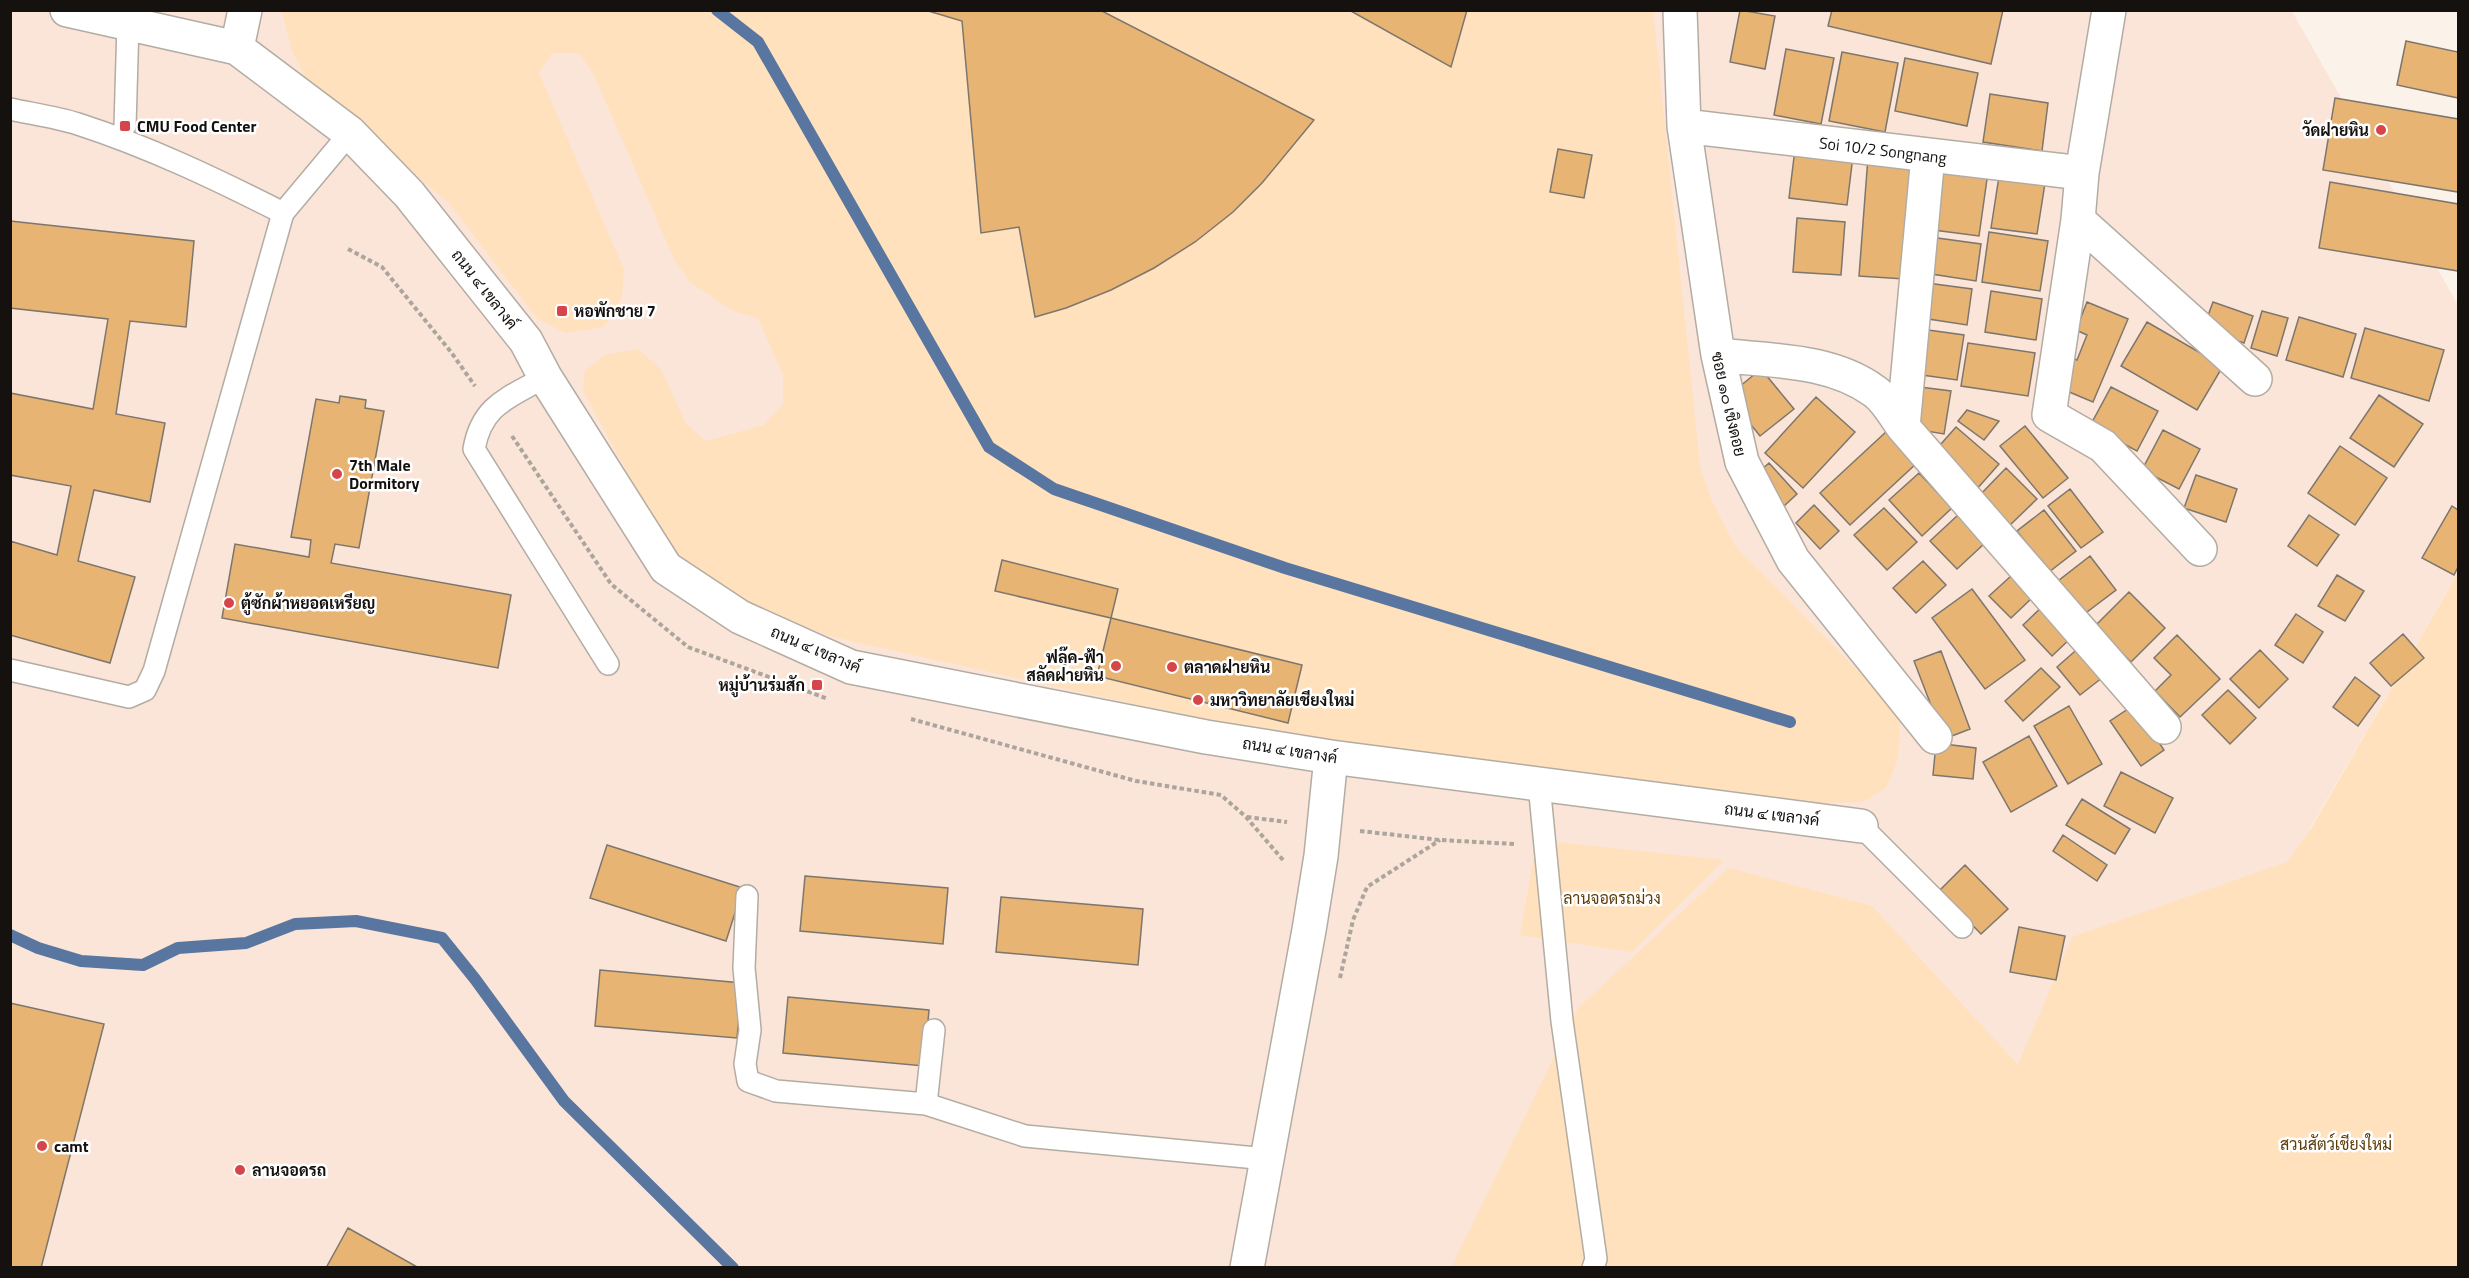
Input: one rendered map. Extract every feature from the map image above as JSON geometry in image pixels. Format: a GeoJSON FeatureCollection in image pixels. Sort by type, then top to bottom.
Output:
{"type":"FeatureCollection","features":[{"type":"Feature","properties":{"kind":"street"},"geometry":{"type":"LineString","coordinates":[[237,48],[245,10]]}},
{"type":"Feature","properties":{"kind":"street","name":"ซอย ๑๐ เชิงดอย"},"geometry":{"type":"LineString","coordinates":[[1680,10],[1684,126],[1718,355],[1742,462],[1793,560],[1935,737]]}},
{"type":"Feature","properties":{"kind":"street"},"geometry":{"type":"LineString","coordinates":[[2109,10],[2082,173],[2078,220],[2049,415],[2103,446],[2200,549]]}},
{"type":"Feature","properties":{"kind":"street","name":"ถนน ๔ เขลางค์"},"geometry":{"type":"LineString","coordinates":[[128,24],[237,48],[350,133],[415,201],[526,341],[545,377],[666,567],[740,616],[851,667],[1206,737],[1331,757],[1861,826]]}},
{"type":"Feature","properties":{"kind":"street","name":"Soi 10/2 Songnang"},"geometry":{"type":"LineString","coordinates":[[1684,126],[2082,173]]}},
{"type":"Feature","properties":{"kind":"street"},"geometry":{"type":"LineString","coordinates":[[1903,427],[1928,155]]}},
{"type":"Feature","properties":{"kind":"street"},"geometry":{"type":"LineString","coordinates":[[2078,220],[2256,379]]}},
{"type":"Feature","properties":{"kind":"street"},"geometry":{"type":"LineString","coordinates":[[1718,355],[1815,366],[1846,375],[1877,392],[1903,427],[2164,728]]}},
{"type":"Feature","properties":{"kind":"street"},"geometry":{"type":"LineString","coordinates":[[1247,1268],[1309,930],[1321,856],[1322,827],[1331,757]]}},
{"type":"Feature","properties":{"kind":"lane"},"geometry":{"type":"LineString","coordinates":[[67,10],[128,24],[125,126]]}},
{"type":"Feature","properties":{"kind":"lane"},"geometry":{"type":"LineString","coordinates":[[10,109],[75,123],[123,139],[206,174],[283,213]]}},
{"type":"Feature","properties":{"kind":"lane"},"geometry":{"type":"LineString","coordinates":[[10,670],[129,697],[145,690],[154,671],[283,213],[350,133]]}},
{"type":"Feature","properties":{"kind":"lane"},"geometry":{"type":"LineString","coordinates":[[545,377],[491,409],[477,433],[474,449],[608,664]]}},
{"type":"Feature","properties":{"kind":"lane"},"geometry":{"type":"LineString","coordinates":[[1539,784],[1562,1021],[1596,1259],[1593,1268]]}},
{"type":"Feature","properties":{"kind":"lane"},"geometry":{"type":"LineString","coordinates":[[1861,826],[1962,927]]}},
{"type":"Feature","properties":{"kind":"lane"},"geometry":{"type":"LineString","coordinates":[[747,896],[744,968],[750,1030],[745,1064],[748,1081],[776,1091],[926,1104],[1025,1136],[1267,1159]]}},
{"type":"Feature","properties":{"kind":"lane"},"geometry":{"type":"LineString","coordinates":[[926,1104],[934,1030]]}},
{"type":"Feature","properties":{"kind":"path"},"geometry":{"type":"LineString","coordinates":[[1246,817],[1440,840],[1545,846]]}},
{"type":"Feature","properties":{"kind":"path"},"geometry":{"type":"LineString","coordinates":[[1338,990],[1353,920],[1367,886],[1440,840]]}},
{"type":"Feature","properties":{"kind":"shaded area","name":"มหาวิทยาลัยเชียงใหม่"},"geometry":{"type":"Polygon","coordinates":[[[10,11],[2292,11],[2458,305],[2458,573],[2311,827],[2167,1267],[11,1267],[10,11]]]}},
{"type":"Feature","properties":{"kind":"green space"},"geometry":{"type":"Polygon","coordinates":[[[282,11],[1653,11],[1700,466],[1711,499],[1735,546],[1880,693],[1900,723],[1898,759],[1886,788],[1863,802],[1816,803],[1282,737],[829,636],[700,584],[659,555],[637,501],[635,487],[583,391],[585,371],[604,355],[638,349],[661,369],[686,424],[706,441],[764,425],[783,405],[783,375],[758,318],[733,311],[690,282],[674,259],[594,75],[579,53],[552,53],[539,73],[624,270],[622,294],[617,311],[603,327],[565,333],[537,318],[449,203],[310,87],[292,51],[282,11]]]}},
{"type":"Feature","properties":{"kind":"green space","name":"สวนสัตว์เชียงใหม่"},"geometry":{"type":"Polygon","coordinates":[[[2458,573],[2458,1267],[1451,1268],[1578,1008],[1729,868],[1872,906],[2018,1065],[2072,937],[2287,862],[2309,832],[2458,573]]]}},
{"type":"Feature","properties":{"kind":"green space","name":"ลานจอดรถม่วง"},"geometry":{"type":"Polygon","coordinates":[[[1537,840],[1724,860],[1632,952],[1520,935],[1537,840]]]}},
{"type":"Feature","properties":{"kind":"building"},"geometry":{"type":"Polygon","coordinates":[[[925,10],[1100,10],[1314,120],[1262,183],[1233,212],[1195,242],[1154,268],[1111,290],[1066,308],[1035,317],[1019,227],[981,233],[962,21],[925,10]]]}},
{"type":"Feature","properties":{"kind":"building"},"geometry":{"type":"Polygon","coordinates":[[[1349,10],[1467,10],[1451,67],[1349,10]]]}},
{"type":"Feature","properties":{"kind":"building"},"geometry":{"type":"Polygon","coordinates":[[[1740,10],[1775,16],[1765,69],[1730,62],[1740,10]]]}},
{"type":"Feature","properties":{"kind":"building"},"geometry":{"type":"Polygon","coordinates":[[[1832,10],[2003,10],[1991,64],[1828,26],[1832,10]]]}},
{"type":"Feature","properties":{"kind":"building"},"geometry":{"type":"Polygon","coordinates":[[[2406,41],[2458,52],[2458,98],[2397,85],[2406,41]]]}},
{"type":"Feature","properties":{"kind":"building"},"geometry":{"type":"Polygon","coordinates":[[[1786,49],[1834,58],[1821,124],[1774,115],[1786,49]]]}},
{"type":"Feature","properties":{"kind":"building"},"geometry":{"type":"Polygon","coordinates":[[[1842,52],[1898,63],[1885,132],[1829,121],[1842,52]]]}},
{"type":"Feature","properties":{"kind":"building"},"geometry":{"type":"Polygon","coordinates":[[[1905,58],[1978,73],[1967,126],[1895,111],[1905,58]]]}},
{"type":"Feature","properties":{"kind":"building"},"geometry":{"type":"Polygon","coordinates":[[[1990,94],[2048,103],[2042,151],[1983,142],[1990,94]]]}},
{"type":"Feature","properties":{"kind":"building"},"geometry":{"type":"Polygon","coordinates":[[[2335,98],[2458,119],[2458,192],[2323,170],[2335,98]]]}},
{"type":"Feature","properties":{"kind":"building"},"geometry":{"type":"Polygon","coordinates":[[[1558,149],[1592,155],[1584,198],[1550,192],[1558,149]]]}},
{"type":"Feature","properties":{"kind":"building"},"geometry":{"type":"Polygon","coordinates":[[[1795,149],[1853,156],[1847,205],[1789,198],[1795,149]]]}},
{"type":"Feature","properties":{"kind":"building"},"geometry":{"type":"Polygon","coordinates":[[[1868,157],[1913,160],[1904,279],[1859,276],[1868,157]]]}},
{"type":"Feature","properties":{"kind":"building"},"geometry":{"type":"Polygon","coordinates":[[[1935,165],[1988,172],[1979,236],[1926,229],[1935,165]]]}},
{"type":"Feature","properties":{"kind":"building"},"geometry":{"type":"Polygon","coordinates":[[[2000,170],[2046,177],[2037,234],[1991,228],[2000,170]]]}},
{"type":"Feature","properties":{"kind":"building"},"geometry":{"type":"Polygon","coordinates":[[[2330,182],[2458,204],[2458,271],[2319,248],[2330,182]]]}},
{"type":"Feature","properties":{"kind":"building"},"geometry":{"type":"Polygon","coordinates":[[[1797,218],[1845,222],[1841,275],[1793,272],[1797,218]]]}},
{"type":"Feature","properties":{"kind":"building"},"geometry":{"type":"Polygon","coordinates":[[[10,221],[194,241],[186,327],[130,321],[116,414],[165,423],[150,502],[94,490],[78,561],[135,577],[110,663],[10,635],[10,541],[57,555],[71,486],[10,475],[10,393],[93,409],[108,319],[10,308],[10,221]]]}},
{"type":"Feature","properties":{"kind":"building"},"geometry":{"type":"Polygon","coordinates":[[[1989,232],[2048,241],[2040,291],[1982,282],[1989,232]]]}},
{"type":"Feature","properties":{"kind":"building"},"geometry":{"type":"Polygon","coordinates":[[[1930,237],[1981,244],[1976,281],[1925,273],[1930,237]]]}},
{"type":"Feature","properties":{"kind":"building"},"geometry":{"type":"Polygon","coordinates":[[[1927,283],[1972,289],[1967,325],[1922,318],[1927,283]]]}},
{"type":"Feature","properties":{"kind":"building"},"geometry":{"type":"Polygon","coordinates":[[[1991,291],[2042,299],[2036,340],[1985,332],[1991,291]]]}},
{"type":"Feature","properties":{"kind":"building"},"geometry":{"type":"Polygon","coordinates":[[[2087,302],[2128,319],[2093,402],[2055,386],[2067,356],[2077,360],[2087,335],[2076,330],[2087,302]]]}},
{"type":"Feature","properties":{"kind":"building"},"geometry":{"type":"Polygon","coordinates":[[[2213,302],[2253,316],[2244,343],[2203,329],[2213,302]]]}},
{"type":"Feature","properties":{"kind":"building"},"geometry":{"type":"Polygon","coordinates":[[[2262,311],[2288,318],[2277,356],[2251,348],[2262,311]]]}},
{"type":"Feature","properties":{"kind":"building"},"geometry":{"type":"Polygon","coordinates":[[[2299,317],[2356,334],[2343,377],[2286,360],[2299,317]]]}},
{"type":"Feature","properties":{"kind":"building"},"geometry":{"type":"Polygon","coordinates":[[[2147,322],[2223,366],[2197,410],[2121,366],[2147,322]]]}},
{"type":"Feature","properties":{"kind":"building"},"geometry":{"type":"Polygon","coordinates":[[[2365,328],[2444,350],[2429,401],[2351,378],[2365,328]]]}},
{"type":"Feature","properties":{"kind":"building"},"geometry":{"type":"Polygon","coordinates":[[[1921,329],[1964,335],[1957,380],[1915,374],[1921,329]]]}},
{"type":"Feature","properties":{"kind":"building"},"geometry":{"type":"Polygon","coordinates":[[[1968,343],[2035,353],[2028,396],[1961,386],[1968,343]]]}},
{"type":"Feature","properties":{"kind":"building"},"geometry":{"type":"Polygon","coordinates":[[[1761,369],[1794,409],[1760,436],[1728,396],[1761,369]]]}},
{"type":"Feature","properties":{"kind":"building"},"geometry":{"type":"Polygon","coordinates":[[[1920,387],[1951,391],[1944,434],[1914,429],[1920,387]]]}},
{"type":"Feature","properties":{"kind":"building"},"geometry":{"type":"Polygon","coordinates":[[[2111,387],[2158,411],[2137,451],[2090,426],[2111,387]]]}},
{"type":"Feature","properties":{"kind":"building"},"geometry":{"type":"Polygon","coordinates":[[[2379,395],[2423,424],[2394,467],[2350,438],[2379,395]]]}},
{"type":"Feature","properties":{"kind":"building","name":"7th Male Dormitory"},"geometry":{"type":"Polygon","coordinates":[[[340,396],[366,400],[365,408],[384,411],[359,548],[335,544],[331,563],[511,595],[498,668],[222,618],[235,544],[309,557],[311,540],[291,537],[316,399],[339,403],[340,396]]]}},
{"type":"Feature","properties":{"kind":"building"},"geometry":{"type":"Polygon","coordinates":[[[1816,397],[1855,432],[1803,488],[1765,453],[1816,397]]]}},
{"type":"Feature","properties":{"kind":"building"},"geometry":{"type":"Polygon","coordinates":[[[1967,410],[1999,421],[1984,440],[1958,421],[1967,410]]]}},
{"type":"Feature","properties":{"kind":"building"},"geometry":{"type":"Polygon","coordinates":[[[2025,426],[2068,478],[2043,498],[2000,446],[2025,426]]]}},
{"type":"Feature","properties":{"kind":"building"},"geometry":{"type":"Polygon","coordinates":[[[1956,427],[1999,464],[1976,490],[1933,453],[1956,427]]]}},
{"type":"Feature","properties":{"kind":"building"},"geometry":{"type":"Polygon","coordinates":[[[1888,430],[1918,462],[1850,525],[1820,493],[1888,430]]]}},
{"type":"Feature","properties":{"kind":"building"},"geometry":{"type":"Polygon","coordinates":[[[2163,430],[2200,449],[2179,489],[2142,470],[2163,430]]]}},
{"type":"Feature","properties":{"kind":"building"},"geometry":{"type":"Polygon","coordinates":[[[2340,446],[2387,478],[2355,525],[2308,493],[2340,446]]]}},
{"type":"Feature","properties":{"kind":"building"},"geometry":{"type":"Polygon","coordinates":[[[1769,463],[1797,494],[1783,507],[1754,476],[1769,463]]]}},
{"type":"Feature","properties":{"kind":"building"},"geometry":{"type":"Polygon","coordinates":[[[2006,468],[2037,499],[2008,527],[1978,497],[2006,468]]]}},
{"type":"Feature","properties":{"kind":"building"},"geometry":{"type":"Polygon","coordinates":[[[1919,473],[1952,508],[1922,536],[1889,500],[1919,473]]]}},
{"type":"Feature","properties":{"kind":"building"},"geometry":{"type":"Polygon","coordinates":[[[2196,475],[2237,489],[2226,522],[2184,508],[2196,475]]]}},
{"type":"Feature","properties":{"kind":"building"},"geometry":{"type":"Polygon","coordinates":[[[2070,489],[2103,532],[2081,548],[2048,506],[2070,489]]]}},
{"type":"Feature","properties":{"kind":"building"},"geometry":{"type":"Polygon","coordinates":[[[1814,505],[1839,531],[1820,549],[1796,523],[1814,505]]]}},
{"type":"Feature","properties":{"kind":"building"},"geometry":{"type":"Polygon","coordinates":[[[2452,506],[2458,510],[2458,567],[2454,575],[2422,558],[2452,506]]]}},
{"type":"Feature","properties":{"kind":"building"},"geometry":{"type":"Polygon","coordinates":[[[1884,508],[1917,542],[1887,570],[1854,535],[1884,508]]]}},
{"type":"Feature","properties":{"kind":"building"},"geometry":{"type":"Polygon","coordinates":[[[2044,510],[2076,551],[2049,572],[2017,531],[2044,510]]]}},
{"type":"Feature","properties":{"kind":"building"},"geometry":{"type":"Polygon","coordinates":[[[1958,515],[1985,543],[1957,569],[1930,541],[1958,515]]]}},
{"type":"Feature","properties":{"kind":"building"},"geometry":{"type":"Polygon","coordinates":[[[2309,515],[2339,535],[2317,566],[2288,546],[2309,515]]]}},
{"type":"Feature","properties":{"kind":"building"},"geometry":{"type":"Polygon","coordinates":[[[2090,556],[2116,590],[2083,615],[2058,581],[2090,556]]]}},
{"type":"Feature","properties":{"kind":"building"},"geometry":{"type":"Polygon","coordinates":[[[1002,560],[1118,589],[1111,618],[995,591],[1002,560]]]}},
{"type":"Feature","properties":{"kind":"building"},"geometry":{"type":"Polygon","coordinates":[[[1923,561],[1946,585],[1916,613],[1893,588],[1923,561]]]}},
{"type":"Feature","properties":{"kind":"building"},"geometry":{"type":"Polygon","coordinates":[[[2337,575],[2364,591],[2345,621],[2318,606],[2337,575]]]}},
{"type":"Feature","properties":{"kind":"building"},"geometry":{"type":"Polygon","coordinates":[[[2011,576],[2032,598],[2011,618],[1989,596],[2011,576]]]}},
{"type":"Feature","properties":{"kind":"building"},"geometry":{"type":"Polygon","coordinates":[[[1972,589],[2025,660],[1985,689],[1932,618],[1972,589]]]}},
{"type":"Feature","properties":{"kind":"building"},"geometry":{"type":"Polygon","coordinates":[[[2129,592],[2165,628],[2131,662],[2095,626],[2129,592]]]}},
{"type":"Feature","properties":{"kind":"building"},"geometry":{"type":"Polygon","coordinates":[[[2045,604],[2074,635],[2052,656],[2023,625],[2045,604]]]}},
{"type":"Feature","properties":{"kind":"building"},"geometry":{"type":"Polygon","coordinates":[[[2296,614],[2323,632],[2303,663],[2275,645],[2296,614]]]}},
{"type":"Feature","properties":{"kind":"building"},"geometry":{"type":"Polygon","coordinates":[[[1111,618],[1302,665],[1288,723],[1097,676],[1111,618]]]}},
{"type":"Feature","properties":{"kind":"building"},"geometry":{"type":"Polygon","coordinates":[[[2403,634],[2424,658],[2391,686],[2370,663],[2403,634]]]}},
{"type":"Feature","properties":{"kind":"building"},"geometry":{"type":"Polygon","coordinates":[[[2177,635],[2220,679],[2180,717],[2155,691],[2171,675],[2154,658],[2177,635]]]}},
{"type":"Feature","properties":{"kind":"building"},"geometry":{"type":"Polygon","coordinates":[[[2082,645],[2107,674],[2080,695],[2057,667],[2082,645]]]}},
{"type":"Feature","properties":{"kind":"building"},"geometry":{"type":"Polygon","coordinates":[[[2260,650],[2288,679],[2259,708],[2230,679],[2260,650]]]}},
{"type":"Feature","properties":{"kind":"building"},"geometry":{"type":"Polygon","coordinates":[[[1941,651],[1970,729],[1944,739],[1914,661],[1941,651]]]}},
{"type":"Feature","properties":{"kind":"building"},"geometry":{"type":"Polygon","coordinates":[[[2041,668],[2060,687],[2023,721],[2005,701],[2041,668]]]}},
{"type":"Feature","properties":{"kind":"building"},"geometry":{"type":"Polygon","coordinates":[[[2355,677],[2380,696],[2358,726],[2333,707],[2355,677]]]}},
{"type":"Feature","properties":{"kind":"building"},"geometry":{"type":"Polygon","coordinates":[[[2228,690],[2256,718],[2230,744],[2202,715],[2228,690]]]}},
{"type":"Feature","properties":{"kind":"building"},"geometry":{"type":"Polygon","coordinates":[[[2134,705],[2164,750],[2141,766],[2110,721],[2134,705]]]}},
{"type":"Feature","properties":{"kind":"building"},"geometry":{"type":"Polygon","coordinates":[[[2069,706],[2102,764],[2068,784],[2034,726],[2069,706]]]}},
{"type":"Feature","properties":{"kind":"building"},"geometry":{"type":"Polygon","coordinates":[[[2029,736],[2057,786],[2011,812],[1983,762],[2029,736]]]}},
{"type":"Feature","properties":{"kind":"building"},"geometry":{"type":"Polygon","coordinates":[[[1936,743],[1976,748],[1973,779],[1933,775],[1936,743]]]}},
{"type":"Feature","properties":{"kind":"building"},"geometry":{"type":"Polygon","coordinates":[[[2121,772],[2173,798],[2155,833],[2104,806],[2121,772]]]}},
{"type":"Feature","properties":{"kind":"building"},"geometry":{"type":"Polygon","coordinates":[[[2082,799],[2130,829],[2115,854],[2066,825],[2082,799]]]}},
{"type":"Feature","properties":{"kind":"building"},"geometry":{"type":"Polygon","coordinates":[[[2063,835],[2107,865],[2097,881],[2053,851],[2063,835]]]}},
{"type":"Feature","properties":{"kind":"building"},"geometry":{"type":"Polygon","coordinates":[[[607,845],[743,888],[726,941],[590,898],[607,845]]]}},
{"type":"Feature","properties":{"kind":"building"},"geometry":{"type":"Polygon","coordinates":[[[1965,865],[2008,909],[1981,934],[1939,891],[1965,865]]]}},
{"type":"Feature","properties":{"kind":"building"},"geometry":{"type":"Polygon","coordinates":[[[805,876],[948,888],[943,944],[800,931],[805,876]]]}},
{"type":"Feature","properties":{"kind":"building"},"geometry":{"type":"Polygon","coordinates":[[[1001,897],[1143,909],[1138,965],[996,952],[1001,897]]]}},
{"type":"Feature","properties":{"kind":"building"},"geometry":{"type":"Polygon","coordinates":[[[2019,927],[2065,936],[2056,980],[2010,972],[2019,927]]]}},
{"type":"Feature","properties":{"kind":"building"},"geometry":{"type":"Polygon","coordinates":[[[600,970],[742,983],[737,1038],[595,1026],[600,970]]]}},
{"type":"Feature","properties":{"kind":"building"},"geometry":{"type":"Polygon","coordinates":[[[788,997],[929,1010],[924,1066],[783,1053],[788,997]]]}},
{"type":"Feature","properties":{"kind":"building","name":"camt"},"geometry":{"type":"Polygon","coordinates":[[[10,1003],[104,1024],[41,1268],[10,1268],[10,1003]]]}},
{"type":"Feature","properties":{"kind":"building"},"geometry":{"type":"Polygon","coordinates":[[[348,1228],[419,1268],[326,1268],[348,1228]]]}},
{"type":"Feature","properties":{"kind":"waterway"},"geometry":{"type":"LineString","coordinates":[[717,10],[758,42],[989,447],[1054,489],[1285,568],[1790,722]]}},
{"type":"Feature","properties":{"kind":"waterway"},"geometry":{"type":"LineString","coordinates":[[10,935],[38,948],[81,961],[143,965],[178,948],[246,943],[295,924],[356,921],[442,938],[475,979],[564,1101],[733,1268]]}},
{"type":"Feature","properties":{"kind":"place","name":"CMU Food Center"},"geometry":{"type":"Point","coordinates":[125,126]}},
{"type":"Feature","properties":{"kind":"place","name":"วัดฝายหิน"},"geometry":{"type":"Point","coordinates":[2381,130]}},
{"type":"Feature","properties":{"kind":"place","name":"หอพักชาย 7"},"geometry":{"type":"Point","coordinates":[562,311]}},
{"type":"Feature","properties":{"kind":"place","name":"7th Male Dormitory"},"geometry":{"type":"Point","coordinates":[337,474]}},
{"type":"Feature","properties":{"kind":"place","name":"ตู้ซักผ้าหยอดเหรียญ"},"geometry":{"type":"Point","coordinates":[229,603]}},
{"type":"Feature","properties":{"kind":"place","name":"ฟลุ๊ค-ฟ้า สลัดฝายหิน"},"geometry":{"type":"Point","coordinates":[1116,666]}},
{"type":"Feature","properties":{"kind":"place","name":"ตลาดฝายหิน"},"geometry":{"type":"Point","coordinates":[1172,667]}},
{"type":"Feature","properties":{"kind":"place","name":"หมู่บ้านร่มสัก"},"geometry":{"type":"Point","coordinates":[817,685]}},
{"type":"Feature","properties":{"kind":"place","name":"มหาวิทยาลัยเชียงใหม่"},"geometry":{"type":"Point","coordinates":[1198,700]}},
{"type":"Feature","properties":{"kind":"place","name":"camt"},"geometry":{"type":"Point","coordinates":[42,1146]}},
{"type":"Feature","properties":{"kind":"place","name":"ลานจอดรถ"},"geometry":{"type":"Point","coordinates":[240,1170]}}]}
